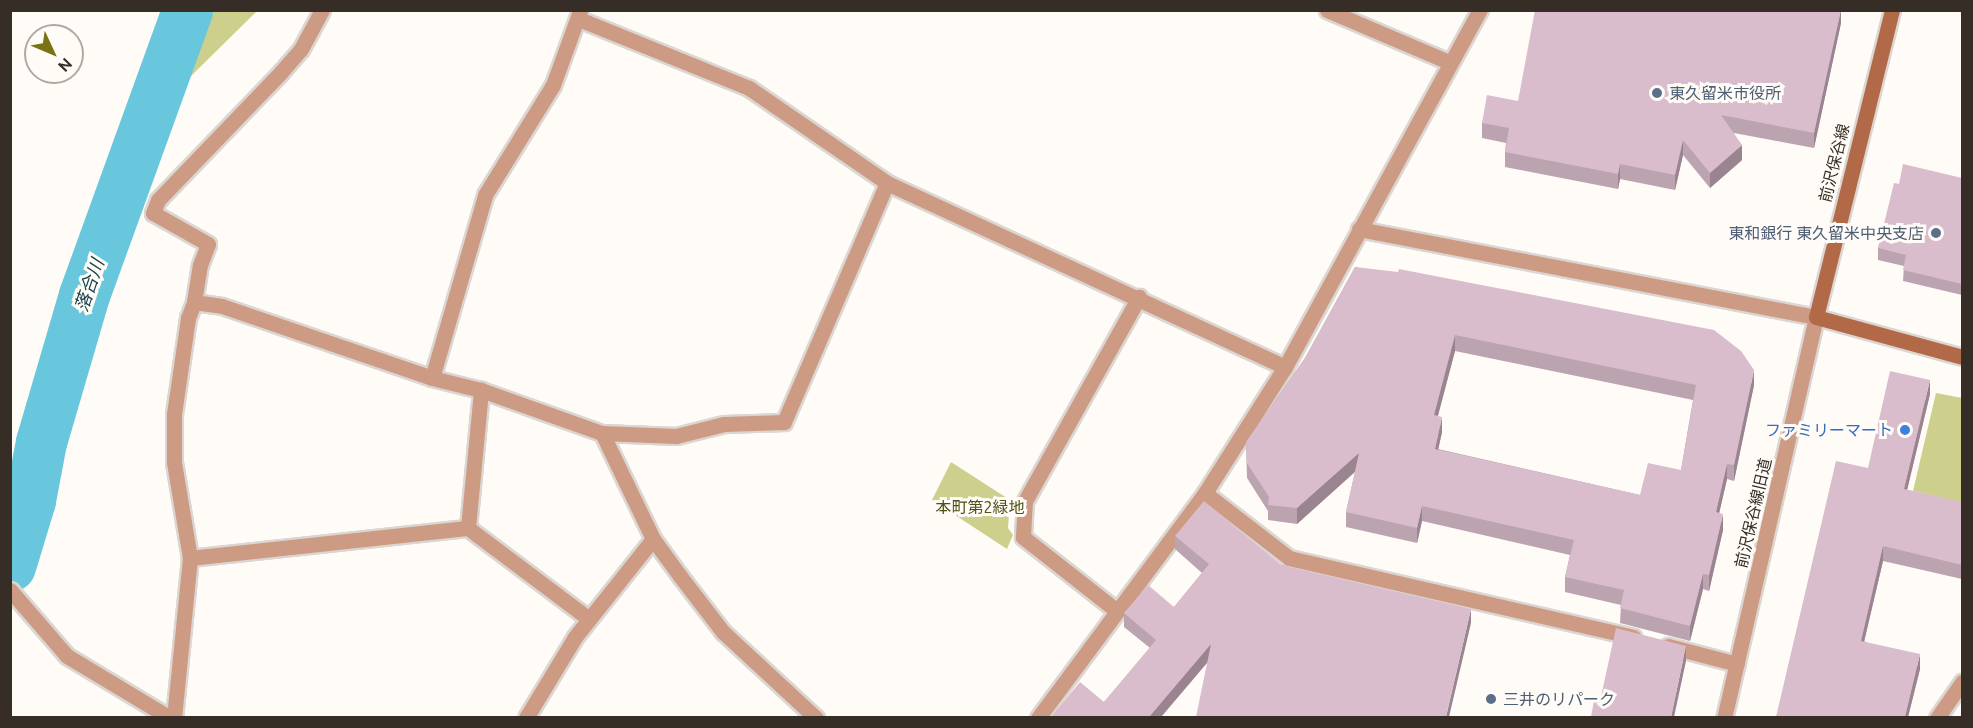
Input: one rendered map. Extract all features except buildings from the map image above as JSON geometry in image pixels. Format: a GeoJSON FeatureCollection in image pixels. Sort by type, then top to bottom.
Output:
{"type":"FeatureCollection","features":[{"type":"Feature","properties":{"kind":"main road","name":"前沢保谷線"},"geometry":{"type":"LineString","coordinates":[[1816,317],[1892,10]]}},
{"type":"Feature","properties":{"kind":"main road"},"geometry":{"type":"LineString","coordinates":[[1816,317],[1962,357]]}},
{"type":"Feature","properties":{"kind":"street"},"geometry":{"type":"LineString","coordinates":[[10,590],[67,656],[172,717],[190,558],[174,462],[174,414],[188,318],[194,302],[200,265],[208,244],[153,213],[158,201],[301,49],[322,10]]}},
{"type":"Feature","properties":{"kind":"street"},"geometry":{"type":"LineString","coordinates":[[1327,10],[1449,62]]}},
{"type":"Feature","properties":{"kind":"street"},"geometry":{"type":"LineString","coordinates":[[1038,717],[1205,493],[1285,367],[1449,62],[1480,10]]}},
{"type":"Feature","properties":{"kind":"street"},"geometry":{"type":"LineString","coordinates":[[432,378],[485,195],[553,85],[579,15],[749,88],[887,183],[1139,297],[1285,367]]}},
{"type":"Feature","properties":{"kind":"street"},"geometry":{"type":"LineString","coordinates":[[194,302],[222,306],[432,378],[481,390],[602,434],[676,436],[724,424],[784,422],[887,183]]}},
{"type":"Feature","properties":{"kind":"street"},"geometry":{"type":"LineString","coordinates":[[1359,229],[1816,317]]}},
{"type":"Feature","properties":{"kind":"street"},"geometry":{"type":"LineString","coordinates":[[1117,610],[1023,537],[1025,501],[1139,297]]}},
{"type":"Feature","properties":{"kind":"street","name":"前沢保谷線旧道"},"geometry":{"type":"LineString","coordinates":[[1724,717],[1816,317]]}},
{"type":"Feature","properties":{"kind":"street"},"geometry":{"type":"LineString","coordinates":[[468,528],[481,390]]}},
{"type":"Feature","properties":{"kind":"street"},"geometry":{"type":"LineString","coordinates":[[602,434],[653,539],[723,632],[816,717]]}},
{"type":"Feature","properties":{"kind":"street"},"geometry":{"type":"LineString","coordinates":[[1205,493],[1289,558],[1649,641],[1737,664]]}},
{"type":"Feature","properties":{"kind":"street"},"geometry":{"type":"LineString","coordinates":[[190,558],[468,528],[589,619]]}},
{"type":"Feature","properties":{"kind":"street"},"geometry":{"type":"LineString","coordinates":[[526,717],[589,619],[653,539]]}},
{"type":"Feature","properties":{"kind":"street"},"geometry":{"type":"LineString","coordinates":[[1938,717],[1962,682]]}},
{"type":"Feature","properties":{"kind":"green space"},"geometry":{"type":"Polygon","coordinates":[[[187,10],[257,11],[191,76],[168,69],[187,10]]]}},
{"type":"Feature","properties":{"kind":"green space"},"geometry":{"type":"Polygon","coordinates":[[[1936,393],[1962,398],[1962,502],[1913,491],[1936,393]]]}},
{"type":"Feature","properties":{"kind":"green space","name":"本町第2緑地"},"geometry":{"type":"Polygon","coordinates":[[[951,462],[1010,500],[1008,528],[1013,535],[1007,549],[932,500],[951,462]]]}},
{"type":"Feature","properties":{"kind":"waterway","name":"落合川"},"geometry":{"type":"LineString","coordinates":[[10,566],[30,500],[41,442],[84,295],[187,10]]}},
{"type":"Feature","properties":{"kind":"place","name":"東久留米市役所"},"geometry":{"type":"Point","coordinates":[1657,93]}},
{"type":"Feature","properties":{"kind":"place","name":"東和銀行 東久留米中央支店"},"geometry":{"type":"Point","coordinates":[1936,233]}},
{"type":"Feature","properties":{"kind":"place","name":"ファミリーマート"},"geometry":{"type":"Point","coordinates":[1905,430]}},
{"type":"Feature","properties":{"kind":"place","name":"三井のリパーク"},"geometry":{"type":"Point","coordinates":[1491,699]}}]}
